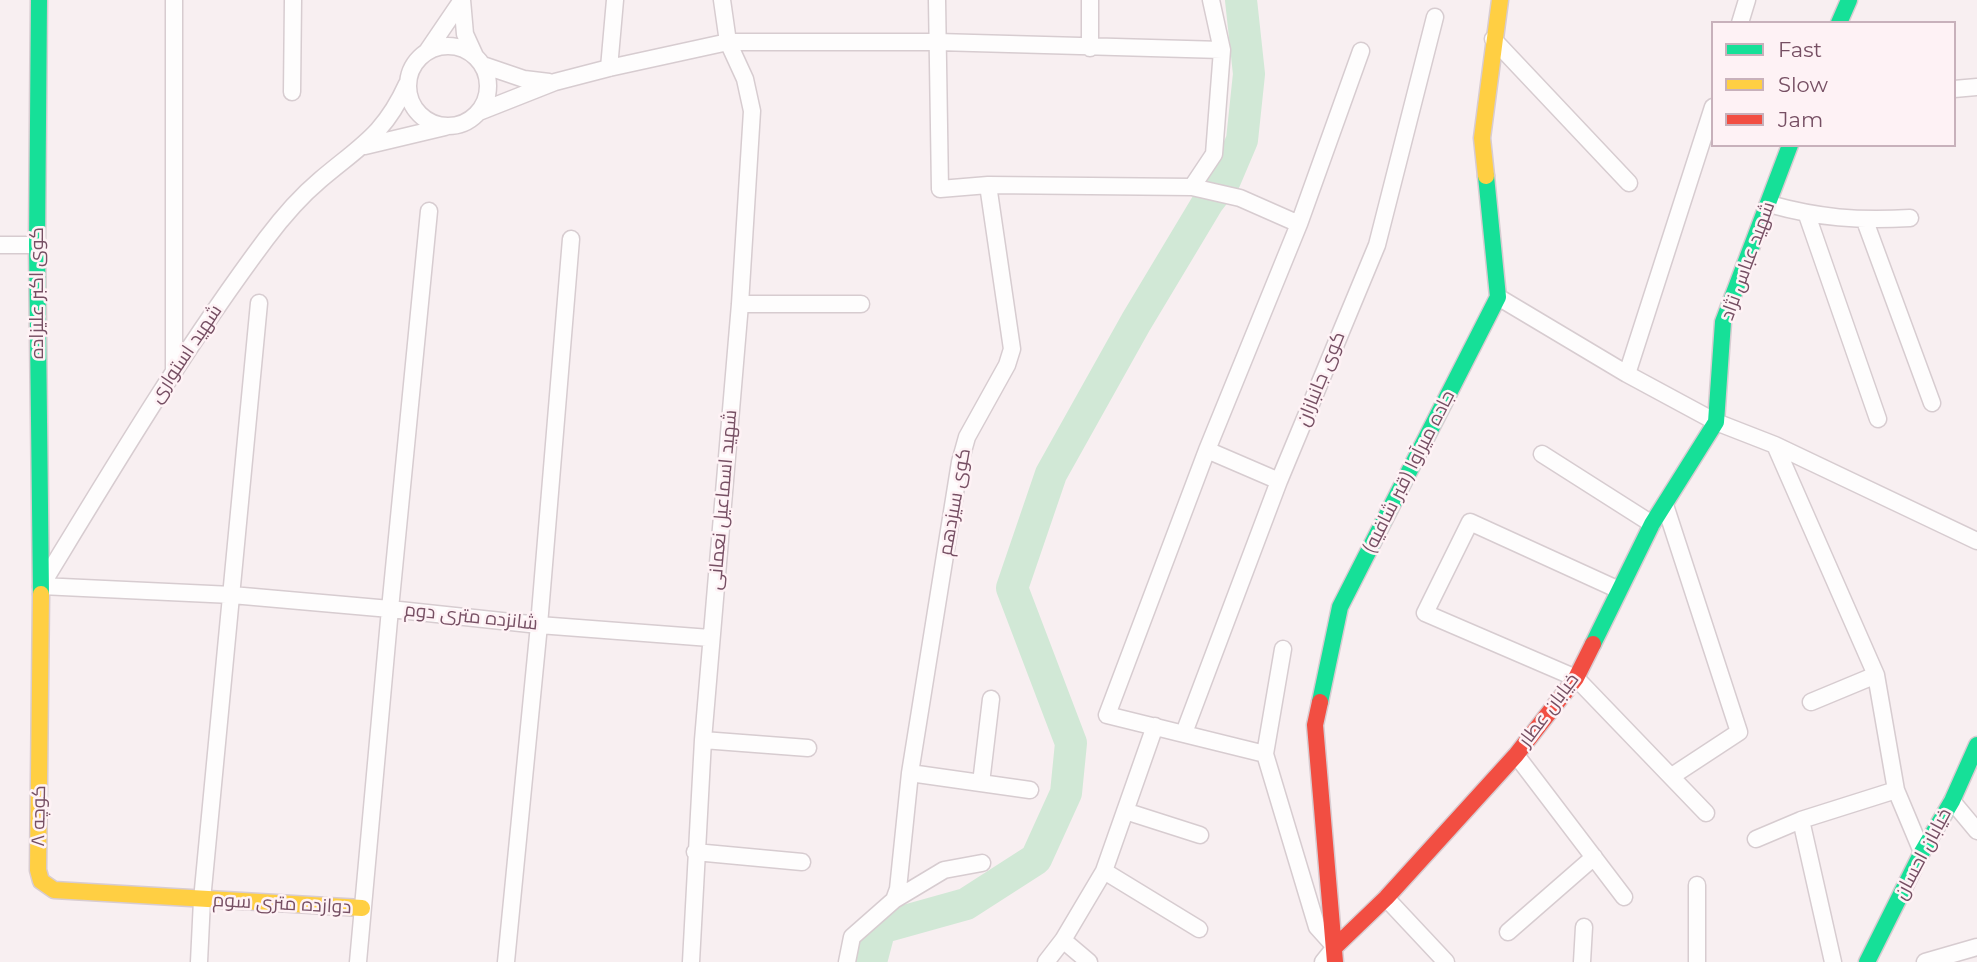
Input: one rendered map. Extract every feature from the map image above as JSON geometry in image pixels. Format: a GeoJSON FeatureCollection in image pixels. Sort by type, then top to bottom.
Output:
{"type":"FeatureCollection","features":[{"type":"Feature","properties":{"kind":"street","name":"کوی اکبر علیزاده"},"geometry":{"type":"LineString","coordinates":[[39,0],[37,245],[41,586]]}},
{"type":"Feature","properties":{"kind":"street"},"geometry":{"type":"LineString","coordinates":[[174,0],[174,369]]}},
{"type":"Feature","properties":{"kind":"street"},"geometry":{"type":"LineString","coordinates":[[292,92],[293,0]]}},
{"type":"Feature","properties":{"kind":"street"},"geometry":{"type":"LineString","coordinates":[[462,0],[465,34],[488,77],[488,89],[486,101],[479,112],[470,120],[446,127],[423,118],[409,97],[407,84],[410,70],[428,50],[462,0]]}},
{"type":"Feature","properties":{"kind":"street"},"geometry":{"type":"LineString","coordinates":[[609,68],[615,0]]}},
{"type":"Feature","properties":{"kind":"street","name":"شهید اسماعیل نعمانی"},"geometry":{"type":"LineString","coordinates":[[691,962],[695,852],[710,638],[740,304],[752,111],[745,79],[728,42],[722,0]]}},
{"type":"Feature","properties":{"kind":"street"},"geometry":{"type":"LineString","coordinates":[[937,0],[940,189],[988,186],[1192,187],[1240,198],[1299,224]]}},
{"type":"Feature","properties":{"kind":"street"},"geometry":{"type":"LineString","coordinates":[[1090,0],[1090,48]]}},
{"type":"Feature","properties":{"kind":"street"},"geometry":{"type":"LineString","coordinates":[[1192,187],[1214,154],[1222,50],[1212,0]]}},
{"type":"Feature","properties":{"kind":"street"},"geometry":{"type":"LineString","coordinates":[[1500,0],[1482,138],[1498,297],[1627,374],[1716,422],[1775,445],[1977,541]]}},
{"type":"Feature","properties":{"kind":"street"},"geometry":{"type":"LineString","coordinates":[[1741,21],[1747,0]]}},
{"type":"Feature","properties":{"kind":"street"},"geometry":{"type":"LineString","coordinates":[[1840,21],[1849,0]]}},
{"type":"Feature","properties":{"kind":"street","name":"کوی جانبازان"},"geometry":{"type":"LineString","coordinates":[[1184,733],[1279,481],[1377,245],[1435,17]]}},
{"type":"Feature","properties":{"kind":"street"},"geometry":{"type":"LineString","coordinates":[[1493,39],[1629,183]]}},
{"type":"Feature","properties":{"kind":"street"},"geometry":{"type":"LineString","coordinates":[[479,112],[555,82],[728,42],[938,42],[1222,50]]}},
{"type":"Feature","properties":{"kind":"street"},"geometry":{"type":"LineString","coordinates":[[428,50],[453,45],[465,49],[479,60],[524,79],[555,82]]}},
{"type":"Feature","properties":{"kind":"street"},"geometry":{"type":"LineString","coordinates":[[1265,754],[1107,715],[1207,450],[1299,224],[1360,51]]}},
{"type":"Feature","properties":{"kind":"street","name":"شهید استواری"},"geometry":{"type":"LineString","coordinates":[[41,586],[174,369],[268,236],[318,182],[362,147],[395,110],[407,84]]}},
{"type":"Feature","properties":{"kind":"street"},"geometry":{"type":"LineString","coordinates":[[1956,89],[1977,87]]}},
{"type":"Feature","properties":{"kind":"street"},"geometry":{"type":"LineString","coordinates":[[1627,374],[1711,113]]}},
{"type":"Feature","properties":{"kind":"street","name":"شهید استواری"},"geometry":{"type":"LineString","coordinates":[[362,147],[446,127]]}},
{"type":"Feature","properties":{"kind":"street","name":"شهید عباس نژاد"},"geometry":{"type":"LineString","coordinates":[[1716,422],[1723,322],[1789,147]]}},
{"type":"Feature","properties":{"kind":"street","name":"کوی سیزدهم"},"geometry":{"type":"LineString","coordinates":[[894,900],[900,876],[910,773],[960,462],[967,436],[1007,365],[1012,349],[988,186]]}},
{"type":"Feature","properties":{"kind":"street"},"geometry":{"type":"LineString","coordinates":[[1769,204],[1807,215],[1865,221],[1910,218]]}},
{"type":"Feature","properties":{"kind":"street"},"geometry":{"type":"LineString","coordinates":[[358,962],[429,211]]}},
{"type":"Feature","properties":{"kind":"street"},"geometry":{"type":"LineString","coordinates":[[1807,215],[1878,419]]}},
{"type":"Feature","properties":{"kind":"street"},"geometry":{"type":"LineString","coordinates":[[1865,221],[1932,403]]}},
{"type":"Feature","properties":{"kind":"street"},"geometry":{"type":"LineString","coordinates":[[506,962],[539,625],[571,239]]}},
{"type":"Feature","properties":{"kind":"street"},"geometry":{"type":"LineString","coordinates":[[0,245],[37,245]]}},
{"type":"Feature","properties":{"kind":"street","name":"جاده میرآوا (قبر شافیه)"},"geometry":{"type":"LineString","coordinates":[[1335,954],[1315,725],[1340,607],[1498,297]]}},
{"type":"Feature","properties":{"kind":"street"},"geometry":{"type":"LineString","coordinates":[[199,962],[202,900],[259,303]]}},
{"type":"Feature","properties":{"kind":"street"},"geometry":{"type":"LineString","coordinates":[[740,304],[861,304]]}},
{"type":"Feature","properties":{"kind":"street","name":"خیابان عطار"},"geometry":{"type":"LineString","coordinates":[[1335,954],[1516,755],[1576,678],[1652,524],[1716,422]]}},
{"type":"Feature","properties":{"kind":"street"},"geometry":{"type":"LineString","coordinates":[[1775,445],[1876,675],[1896,790],[1922,852]]}},
{"type":"Feature","properties":{"kind":"street"},"geometry":{"type":"LineString","coordinates":[[1207,450],[1279,481]]}},
{"type":"Feature","properties":{"kind":"street"},"geometry":{"type":"LineString","coordinates":[[1542,454],[1652,524]]}},
{"type":"Feature","properties":{"kind":"street"},"geometry":{"type":"LineString","coordinates":[[1665,505],[1739,733],[1672,776]]}},
{"type":"Feature","properties":{"kind":"street"},"geometry":{"type":"LineString","coordinates":[[1619,590],[1471,522],[1425,613],[1576,678],[1706,813]]}},
{"type":"Feature","properties":{"kind":"street","name":"شانزده متری دوم"},"geometry":{"type":"LineString","coordinates":[[41,586],[232,595],[390,608],[539,625],[710,638]]}},
{"type":"Feature","properties":{"kind":"street","name":"کوچه ۸"},"geometry":{"type":"LineString","coordinates":[[41,586],[38,870],[41,881],[54,890],[202,900]]}},
{"type":"Feature","properties":{"kind":"street"},"geometry":{"type":"LineString","coordinates":[[1283,649],[1265,754],[1317,927],[1335,954],[1323,962]]}},
{"type":"Feature","properties":{"kind":"street"},"geometry":{"type":"LineString","coordinates":[[1811,702],[1876,675]]}},
{"type":"Feature","properties":{"kind":"street"},"geometry":{"type":"LineString","coordinates":[[981,783],[991,699]]}},
{"type":"Feature","properties":{"kind":"street"},"geometry":{"type":"LineString","coordinates":[[1046,962],[1063,940],[1104,871],[1155,726]]}},
{"type":"Feature","properties":{"kind":"street"},"geometry":{"type":"LineString","coordinates":[[703,740],[808,748]]}},
{"type":"Feature","properties":{"kind":"street","name":"خیابان احسان"},"geometry":{"type":"LineString","coordinates":[[1867,962],[1922,852],[1952,801],[1977,745]]}},
{"type":"Feature","properties":{"kind":"street"},"geometry":{"type":"LineString","coordinates":[[1516,755],[1624,897]]}},
{"type":"Feature","properties":{"kind":"street"},"geometry":{"type":"LineString","coordinates":[[910,773],[1030,790]]}},
{"type":"Feature","properties":{"kind":"street"},"geometry":{"type":"LineString","coordinates":[[1756,839],[1801,820],[1896,790]]}},
{"type":"Feature","properties":{"kind":"street"},"geometry":{"type":"LineString","coordinates":[[1952,801],[1977,831]]}},
{"type":"Feature","properties":{"kind":"street"},"geometry":{"type":"LineString","coordinates":[[1125,811],[1200,835]]}},
{"type":"Feature","properties":{"kind":"street"},"geometry":{"type":"LineString","coordinates":[[1801,820],[1833,962]]}},
{"type":"Feature","properties":{"kind":"street"},"geometry":{"type":"LineString","coordinates":[[695,852],[802,862]]}},
{"type":"Feature","properties":{"kind":"street"},"geometry":{"type":"LineString","coordinates":[[1508,932],[1594,857]]}},
{"type":"Feature","properties":{"kind":"street"},"geometry":{"type":"LineString","coordinates":[[847,962],[852,937],[894,900],[944,870],[982,863]]}},
{"type":"Feature","properties":{"kind":"street"},"geometry":{"type":"LineString","coordinates":[[1104,871],[1199,929]]}},
{"type":"Feature","properties":{"kind":"street"},"geometry":{"type":"LineString","coordinates":[[1697,962],[1698,884]]}},
{"type":"Feature","properties":{"kind":"street"},"geometry":{"type":"LineString","coordinates":[[1386,898],[1446,962]]}},
{"type":"Feature","properties":{"kind":"street","name":"دوازده متری سوم"},"geometry":{"type":"LineString","coordinates":[[202,900],[362,908]]}},
{"type":"Feature","properties":{"kind":"street"},"geometry":{"type":"LineString","coordinates":[[1582,962],[1584,927]]}},
{"type":"Feature","properties":{"kind":"street"},"geometry":{"type":"LineString","coordinates":[[1063,940],[1089,962]]}},
{"type":"Feature","properties":{"kind":"street"},"geometry":{"type":"LineString","coordinates":[[1926,962],[1977,947]]}},
{"type":"Feature","properties":{"kind":"waterway"},"geometry":{"type":"LineString","coordinates":[[871,962],[880,928],[966,904],[1036,859],[1066,793],[1071,743],[1012,588],[1051,474],[1136,322],[1208,202],[1225,180],[1242,140],[1249,74],[1241,0]]}},
{"type":"Feature","properties":{"kind":"traffic: fast"},"geometry":{"type":"LineString","coordinates":[[39,0],[37,245],[41,594]]}},
{"type":"Feature","properties":{"kind":"traffic: fast"},"geometry":{"type":"LineString","coordinates":[[1840,21],[1849,0]]}},
{"type":"Feature","properties":{"kind":"traffic: fast"},"geometry":{"type":"LineString","coordinates":[[1593,644],[1652,524],[1716,422],[1723,322],[1789,147]]}},
{"type":"Feature","properties":{"kind":"traffic: fast"},"geometry":{"type":"LineString","coordinates":[[1320,702],[1340,607],[1498,297],[1486,176]]}},
{"type":"Feature","properties":{"kind":"traffic: fast"},"geometry":{"type":"LineString","coordinates":[[1867,962],[1922,852],[1952,801],[1977,745]]}},
{"type":"Feature","properties":{"kind":"traffic: slow"},"geometry":{"type":"LineString","coordinates":[[1486,176],[1482,138],[1500,0]]}},
{"type":"Feature","properties":{"kind":"traffic: slow"},"geometry":{"type":"LineString","coordinates":[[41,594],[38,870],[41,881],[54,890],[362,908]]}},
{"type":"Feature","properties":{"kind":"traffic: jam"},"geometry":{"type":"LineString","coordinates":[[1335,947],[1386,898],[1516,755],[1576,678],[1593,644]]}},
{"type":"Feature","properties":{"kind":"traffic: jam"},"geometry":{"type":"LineString","coordinates":[[1320,702],[1315,725],[1335,962]]}}]}
